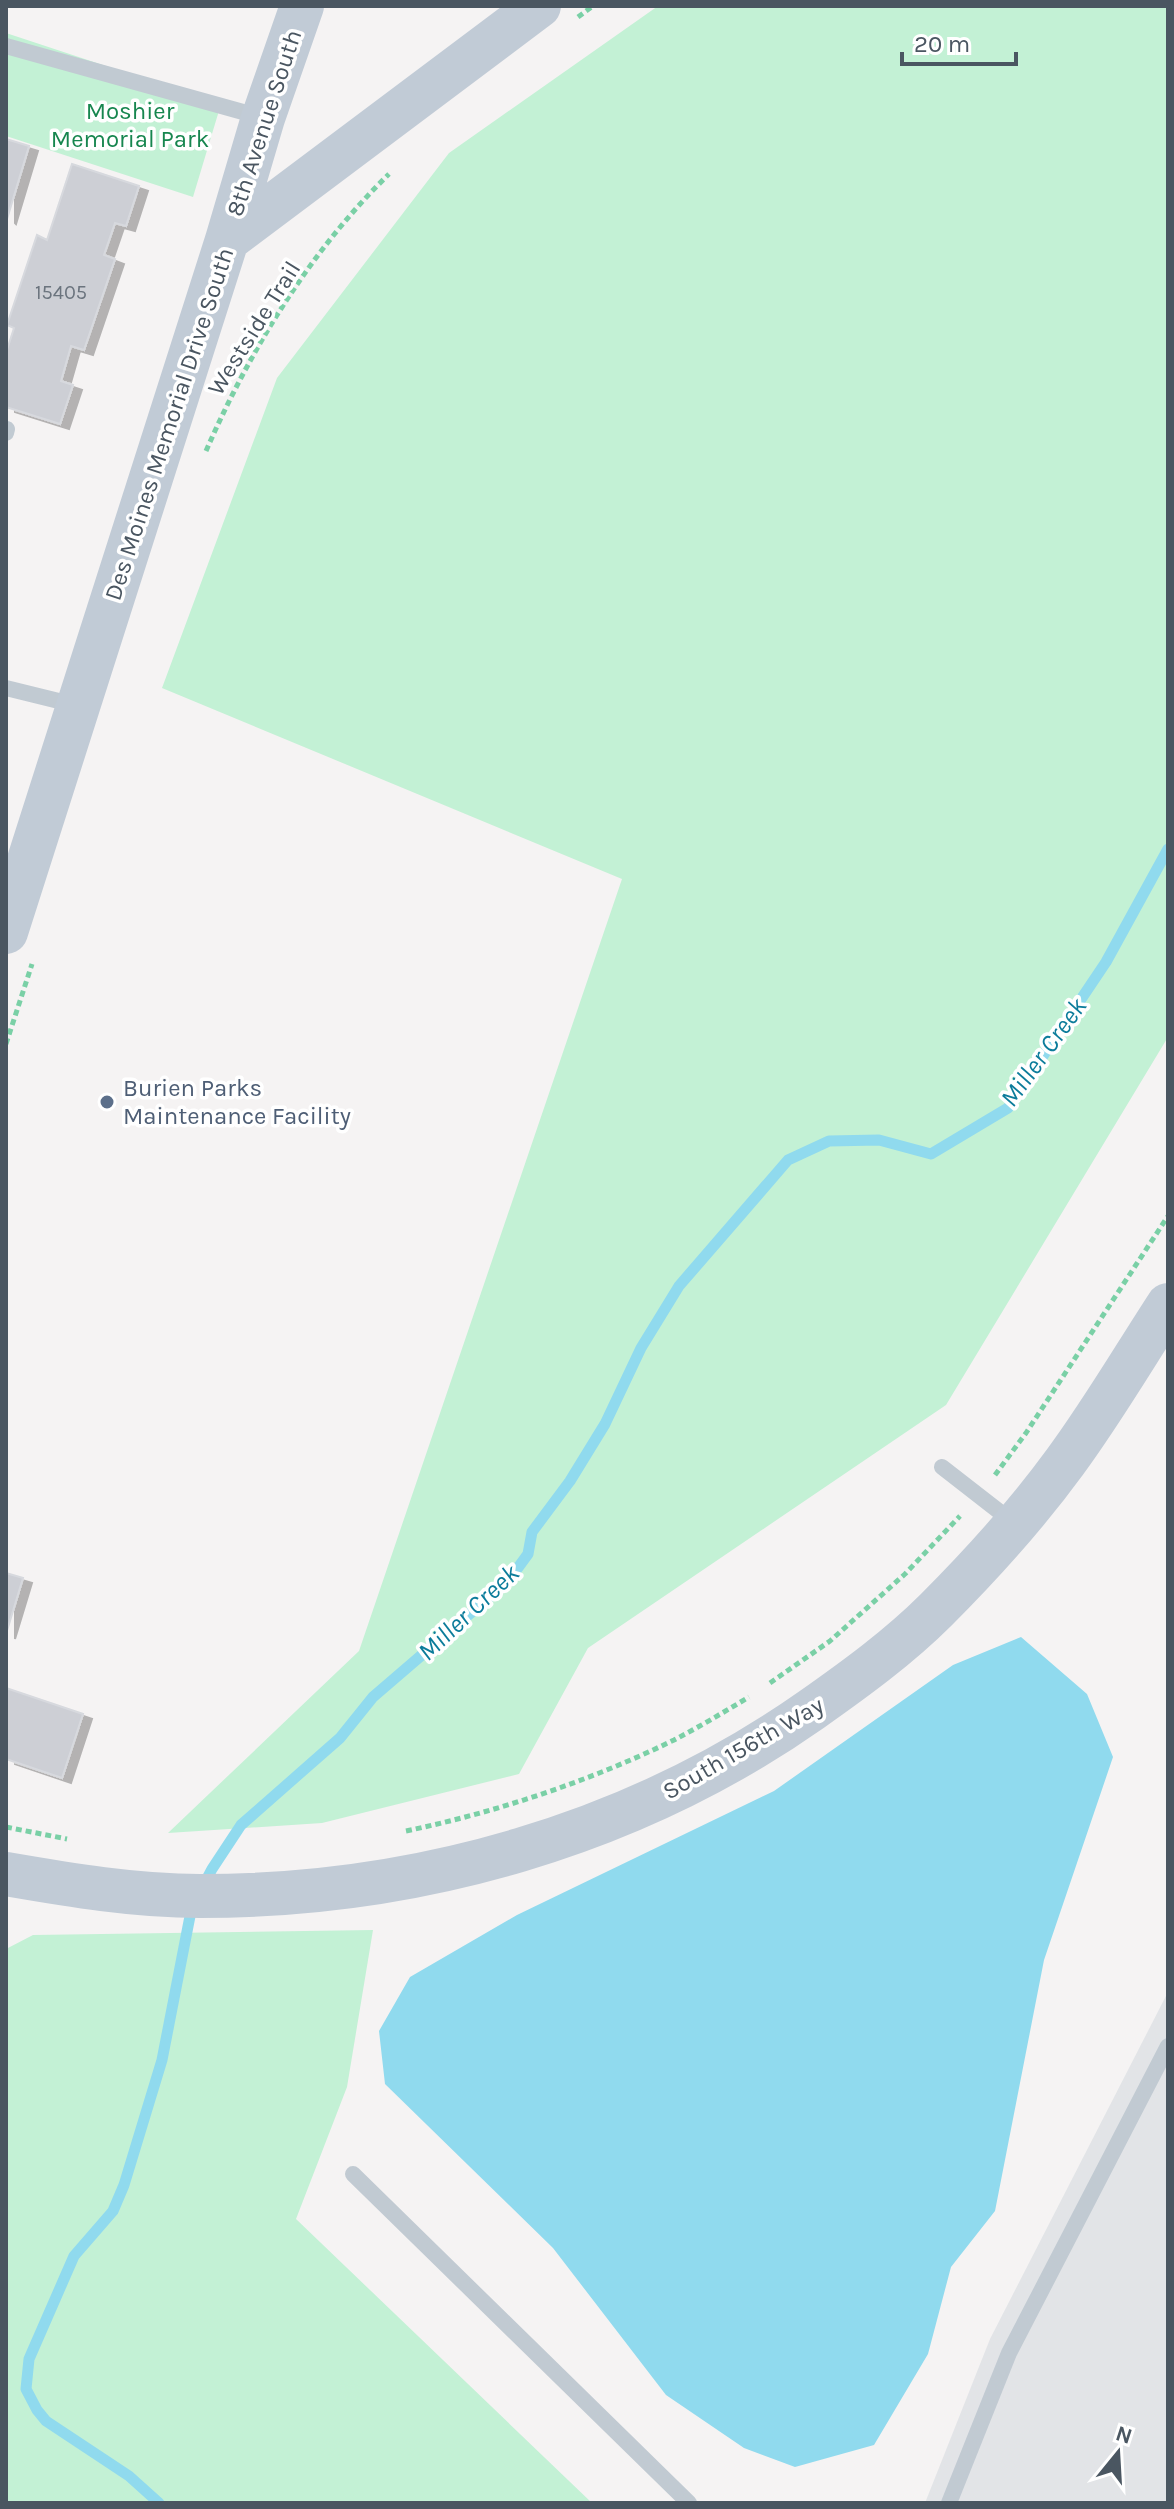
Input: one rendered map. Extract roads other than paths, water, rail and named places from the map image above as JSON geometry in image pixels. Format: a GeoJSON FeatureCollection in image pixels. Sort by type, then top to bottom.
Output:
{"type":"FeatureCollection","features":[{"type":"Feature","properties":{"kind":"street","name":"8th Avenue South"},"geometry":{"type":"LineString","coordinates":[[227,240],[263,118],[302,6]]}},
{"type":"Feature","properties":{"kind":"street","name":"Des Moines Memorial Drive South"},"geometry":{"type":"LineString","coordinates":[[20,944],[77,705],[227,240],[557,13]]}},
{"type":"Feature","properties":{"kind":"street","name":"South 156th Way"},"geometry":{"type":"LineString","coordinates":[[6,1874],[100,1889],[197,1896],[313,1892],[411,1878],[508,1855],[602,1823],[692,1782],[778,1733],[860,1676],[935,1611],[1015,1524],[1065,1462],[1168,1305]]}},
{"type":"Feature","properties":{"kind":"lane"},"geometry":{"type":"LineString","coordinates":[[6,46],[263,118]]}},
{"type":"Feature","properties":{"kind":"lane"},"geometry":{"type":"LineString","coordinates":[[6,688],[77,705]]}},
{"type":"Feature","properties":{"kind":"lane"},"geometry":{"type":"LineString","coordinates":[[942,1467],[1015,1524]]}},
{"type":"Feature","properties":{"kind":"lane"},"geometry":{"type":"LineString","coordinates":[[949,2503],[1009,2353],[1168,2046]]}},
{"type":"Feature","properties":{"kind":"lane"},"geometry":{"type":"LineString","coordinates":[[353,2174],[689,2503]]}},
{"type":"Feature","properties":{"kind":"water"},"geometry":{"type":"Polygon","coordinates":[[[1021,1637],[1087,1694],[1113,1757],[1044,1960],[995,2211],[951,2267],[928,2354],[874,2445],[795,2467],[744,2448],[666,2395],[553,2248],[385,2084],[379,2031],[410,1977],[517,1915],[774,1791],[953,1665],[1021,1637]]]}},
{"type":"Feature","properties":{"kind":"waterway","name":"Miller Creek"},"geometry":{"type":"LineString","coordinates":[[203,1886],[241,1825],[340,1738],[373,1697],[509,1580],[528,1554],[532,1532],[570,1481],[605,1424],[641,1348],[679,1286],[788,1160],[829,1141],[879,1140],[931,1154],[1008,1108],[1106,962],[1168,849]]}},
{"type":"Feature","properties":{"kind":"waterway","name":"Miller Creek"},"geometry":{"type":"LineString","coordinates":[[159,2503],[129,2476],[46,2421],[26,2389],[29,2359],[74,2256],[113,2211],[124,2185],[162,2060],[194,1905]]}},
{"type":"Feature","properties":{"kind":"place","name":"Burien Parks Maintenance Facility"},"geometry":{"type":"Point","coordinates":[107,1102]}},
{"type":"Feature","properties":{"kind":"park label","name":"Moshier Memorial Park"},"geometry":{"type":"Point","coordinates":[130,125]}}]}
